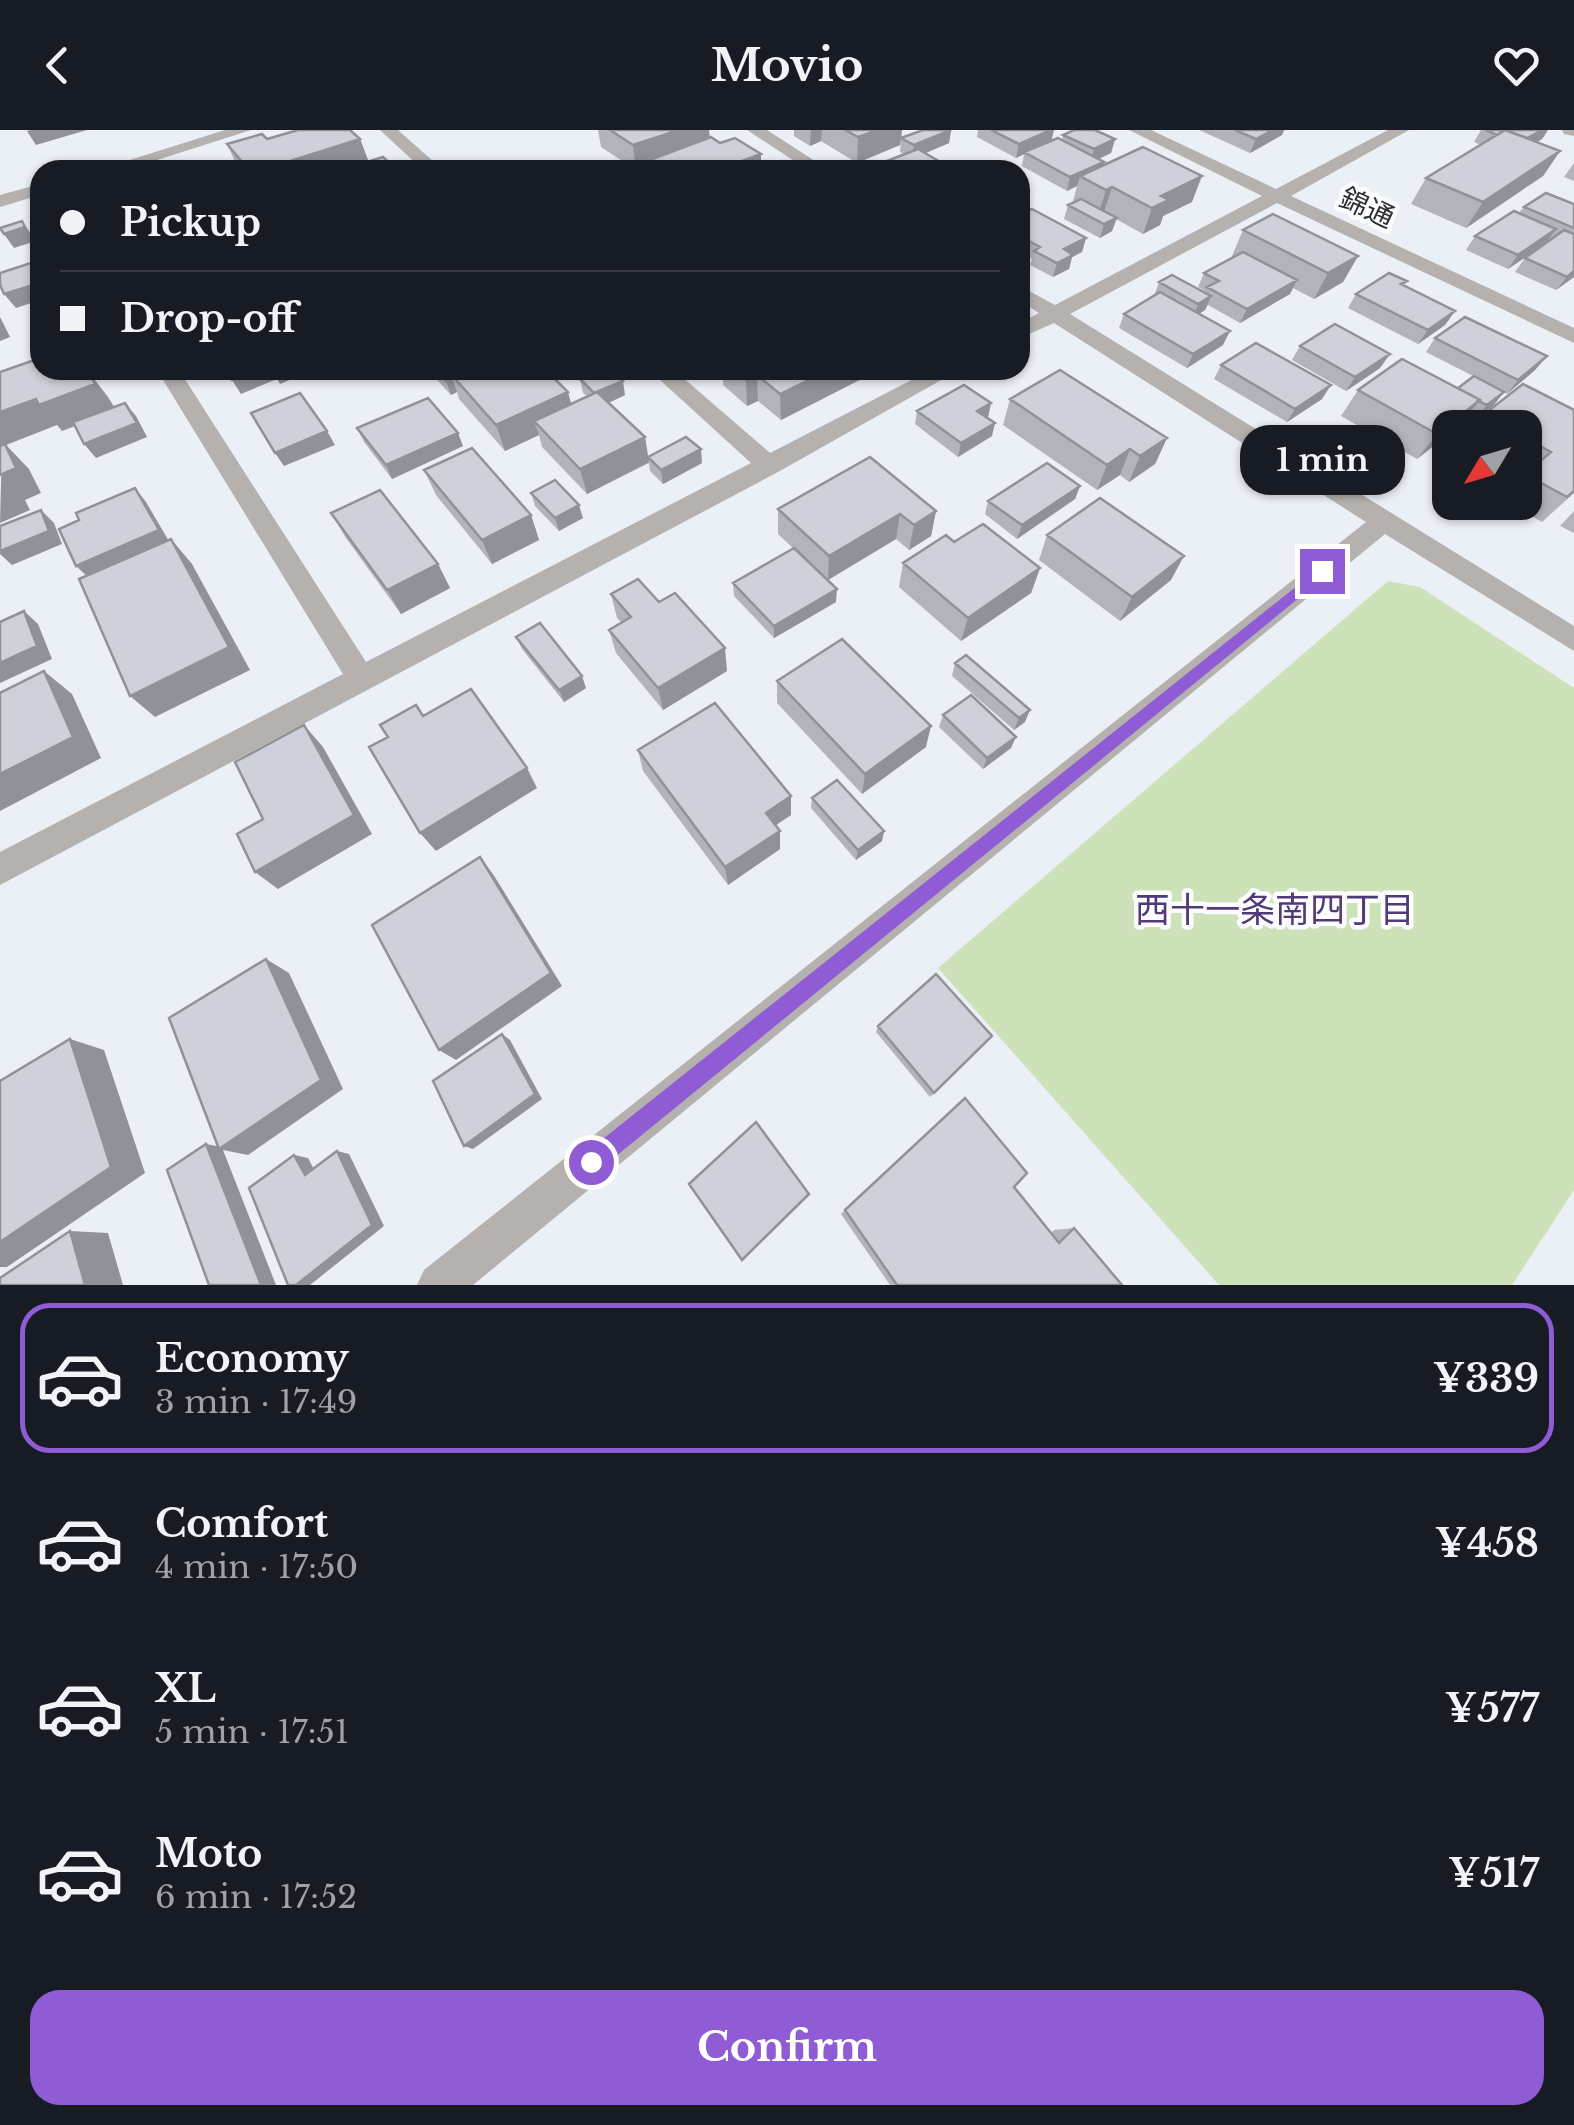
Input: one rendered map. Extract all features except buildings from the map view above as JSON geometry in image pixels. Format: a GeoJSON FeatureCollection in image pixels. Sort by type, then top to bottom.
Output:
{"type":"FeatureCollection","features":[{"type":"Feature","properties":{"kind":"street"},"geometry":{"type":"LineString","coordinates":[[143,160],[243,130]]}},
{"type":"Feature","properties":{"kind":"street"},"geometry":{"type":"LineString","coordinates":[[388,130],[422,160]]}},
{"type":"Feature","properties":{"kind":"street"},"geometry":{"type":"LineString","coordinates":[[754,130],[804,160]]}},
{"type":"Feature","properties":{"kind":"street","name":"錦通"},"geometry":{"type":"LineString","coordinates":[[1137,130],[1574,336]]}},
{"type":"Feature","properties":{"kind":"street"},"geometry":{"type":"LineString","coordinates":[[1030,327],[1401,130]]}},
{"type":"Feature","properties":{"kind":"street"},"geometry":{"type":"LineString","coordinates":[[147,134],[164,154]]}},
{"type":"Feature","properties":{"kind":"street"},"geometry":{"type":"LineString","coordinates":[[0,201],[30,193]]}},
{"type":"Feature","properties":{"kind":"street"},"geometry":{"type":"LineString","coordinates":[[1030,298],[1574,640]]}},
{"type":"Feature","properties":{"kind":"street"},"geometry":{"type":"LineString","coordinates":[[174,380],[361,679]]}},
{"type":"Feature","properties":{"kind":"street"},"geometry":{"type":"LineString","coordinates":[[671,380],[769,466]]}},
{"type":"Feature","properties":{"kind":"street"},"geometry":{"type":"LineString","coordinates":[[0,868],[929,380]]}},
{"type":"Feature","properties":{"kind":"street"},"geometry":{"type":"LineString","coordinates":[[439,1285],[1383,522]]}},
{"type":"Feature","properties":{"kind":"green space"},"geometry":{"type":"Polygon","coordinates":[[[1388,581],[1420,587],[1574,688],[1574,1190],[1512,1285],[1219,1285],[938,968],[1388,581]]]}},
{"type":"Feature","properties":{"kind":"district","name":"西十一条南四丁目"},"geometry":{"type":"Point","coordinates":[1275,909]}},
{"type":"Feature","properties":{"kind":"route"},"geometry":{"type":"LineString","coordinates":[[591,1162],[1322,571]]}}]}
